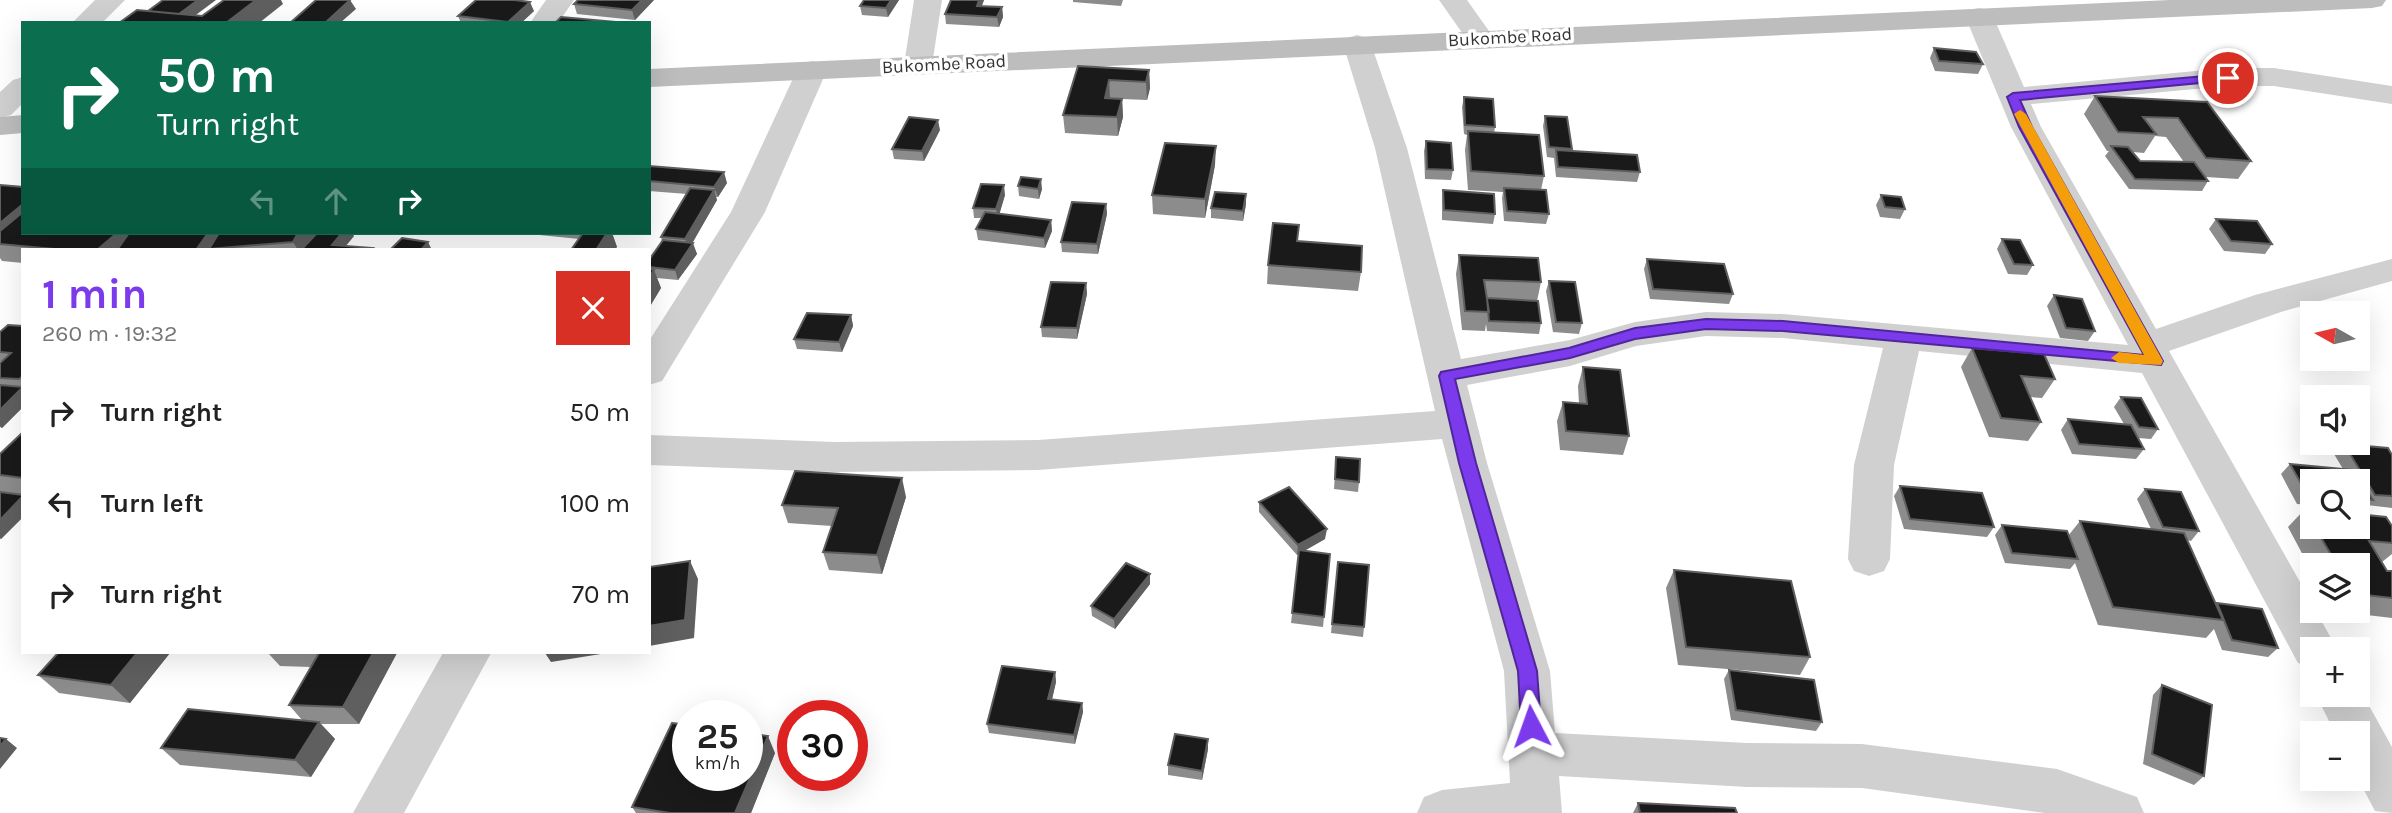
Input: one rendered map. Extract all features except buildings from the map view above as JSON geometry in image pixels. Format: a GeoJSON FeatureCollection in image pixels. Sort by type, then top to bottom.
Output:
{"type":"FeatureCollection","features":[{"type":"Feature","properties":{"kind":"main road","name":"Bukombe Road"},"geometry":{"type":"LineString","coordinates":[[651,78],[1979,16],[2106,5],[2372,0]]}},
{"type":"Feature","properties":{"kind":"main road"},"geometry":{"type":"LineString","coordinates":[[0,126],[21,124]]}},
{"type":"Feature","properties":{"kind":"street"},"geometry":{"type":"LineString","coordinates":[[88,21],[111,0]]}},
{"type":"Feature","properties":{"kind":"street"},"geometry":{"type":"LineString","coordinates":[[545,21],[560,0]]}},
{"type":"Feature","properties":{"kind":"street"},"geometry":{"type":"LineString","coordinates":[[918,65],[928,0]]}},
{"type":"Feature","properties":{"kind":"street"},"geometry":{"type":"LineString","coordinates":[[1452,0],[1480,38]]}},
{"type":"Feature","properties":{"kind":"street"},"geometry":{"type":"LineString","coordinates":[[1979,16],[2026,127],[2307,637]]}},
{"type":"Feature","properties":{"kind":"street"},"geometry":{"type":"LineString","coordinates":[[1357,44],[1391,148],[1458,424],[1527,671],[1537,808],[1442,813]]}},
{"type":"Feature","properties":{"kind":"street"},"geometry":{"type":"LineString","coordinates":[[651,369],[748,212],[812,70]]}},
{"type":"Feature","properties":{"kind":"street"},"geometry":{"type":"LineString","coordinates":[[2013,97],[2228,78],[2274,77],[2392,96]]}},
{"type":"Feature","properties":{"kind":"street"},"geometry":{"type":"LineString","coordinates":[[0,108],[21,88]]}},
{"type":"Feature","properties":{"kind":"street"},"geometry":{"type":"LineString","coordinates":[[1447,376],[1570,353],[1635,334],[1706,324],[1783,326],[1904,337],[2151,353],[2210,321],[2302,291],[2392,270]]}},
{"type":"Feature","properties":{"kind":"street"},"geometry":{"type":"LineString","coordinates":[[1869,559],[1874,465],[1904,337]]}},
{"type":"Feature","properties":{"kind":"street"},"geometry":{"type":"LineString","coordinates":[[651,450],[834,457],[1038,455],[1458,424]]}},
{"type":"Feature","properties":{"kind":"street"},"geometry":{"type":"LineString","coordinates":[[378,813],[444,691],[467,654]]}},
{"type":"Feature","properties":{"kind":"street"},"geometry":{"type":"LineString","coordinates":[[2345,707],[2392,795]]}},
{"type":"Feature","properties":{"kind":"street"},"geometry":{"type":"LineString","coordinates":[[1532,753],[1747,765],[1862,766],[2057,792],[2119,813]]}},
{"type":"Feature","properties":{"kind":"slow traffic"},"geometry":{"type":"LineString","coordinates":[[2020,114],[2155,361],[2119,358]]}},
{"type":"Feature","properties":{"kind":"route"},"geometry":{"type":"LineString","coordinates":[[1531,726],[1527,671],[1467,463],[1447,376],[1570,353],[1635,334],[1706,324],[1783,326],[2155,361],[2026,127],[2013,97],[2228,78]]}}]}
